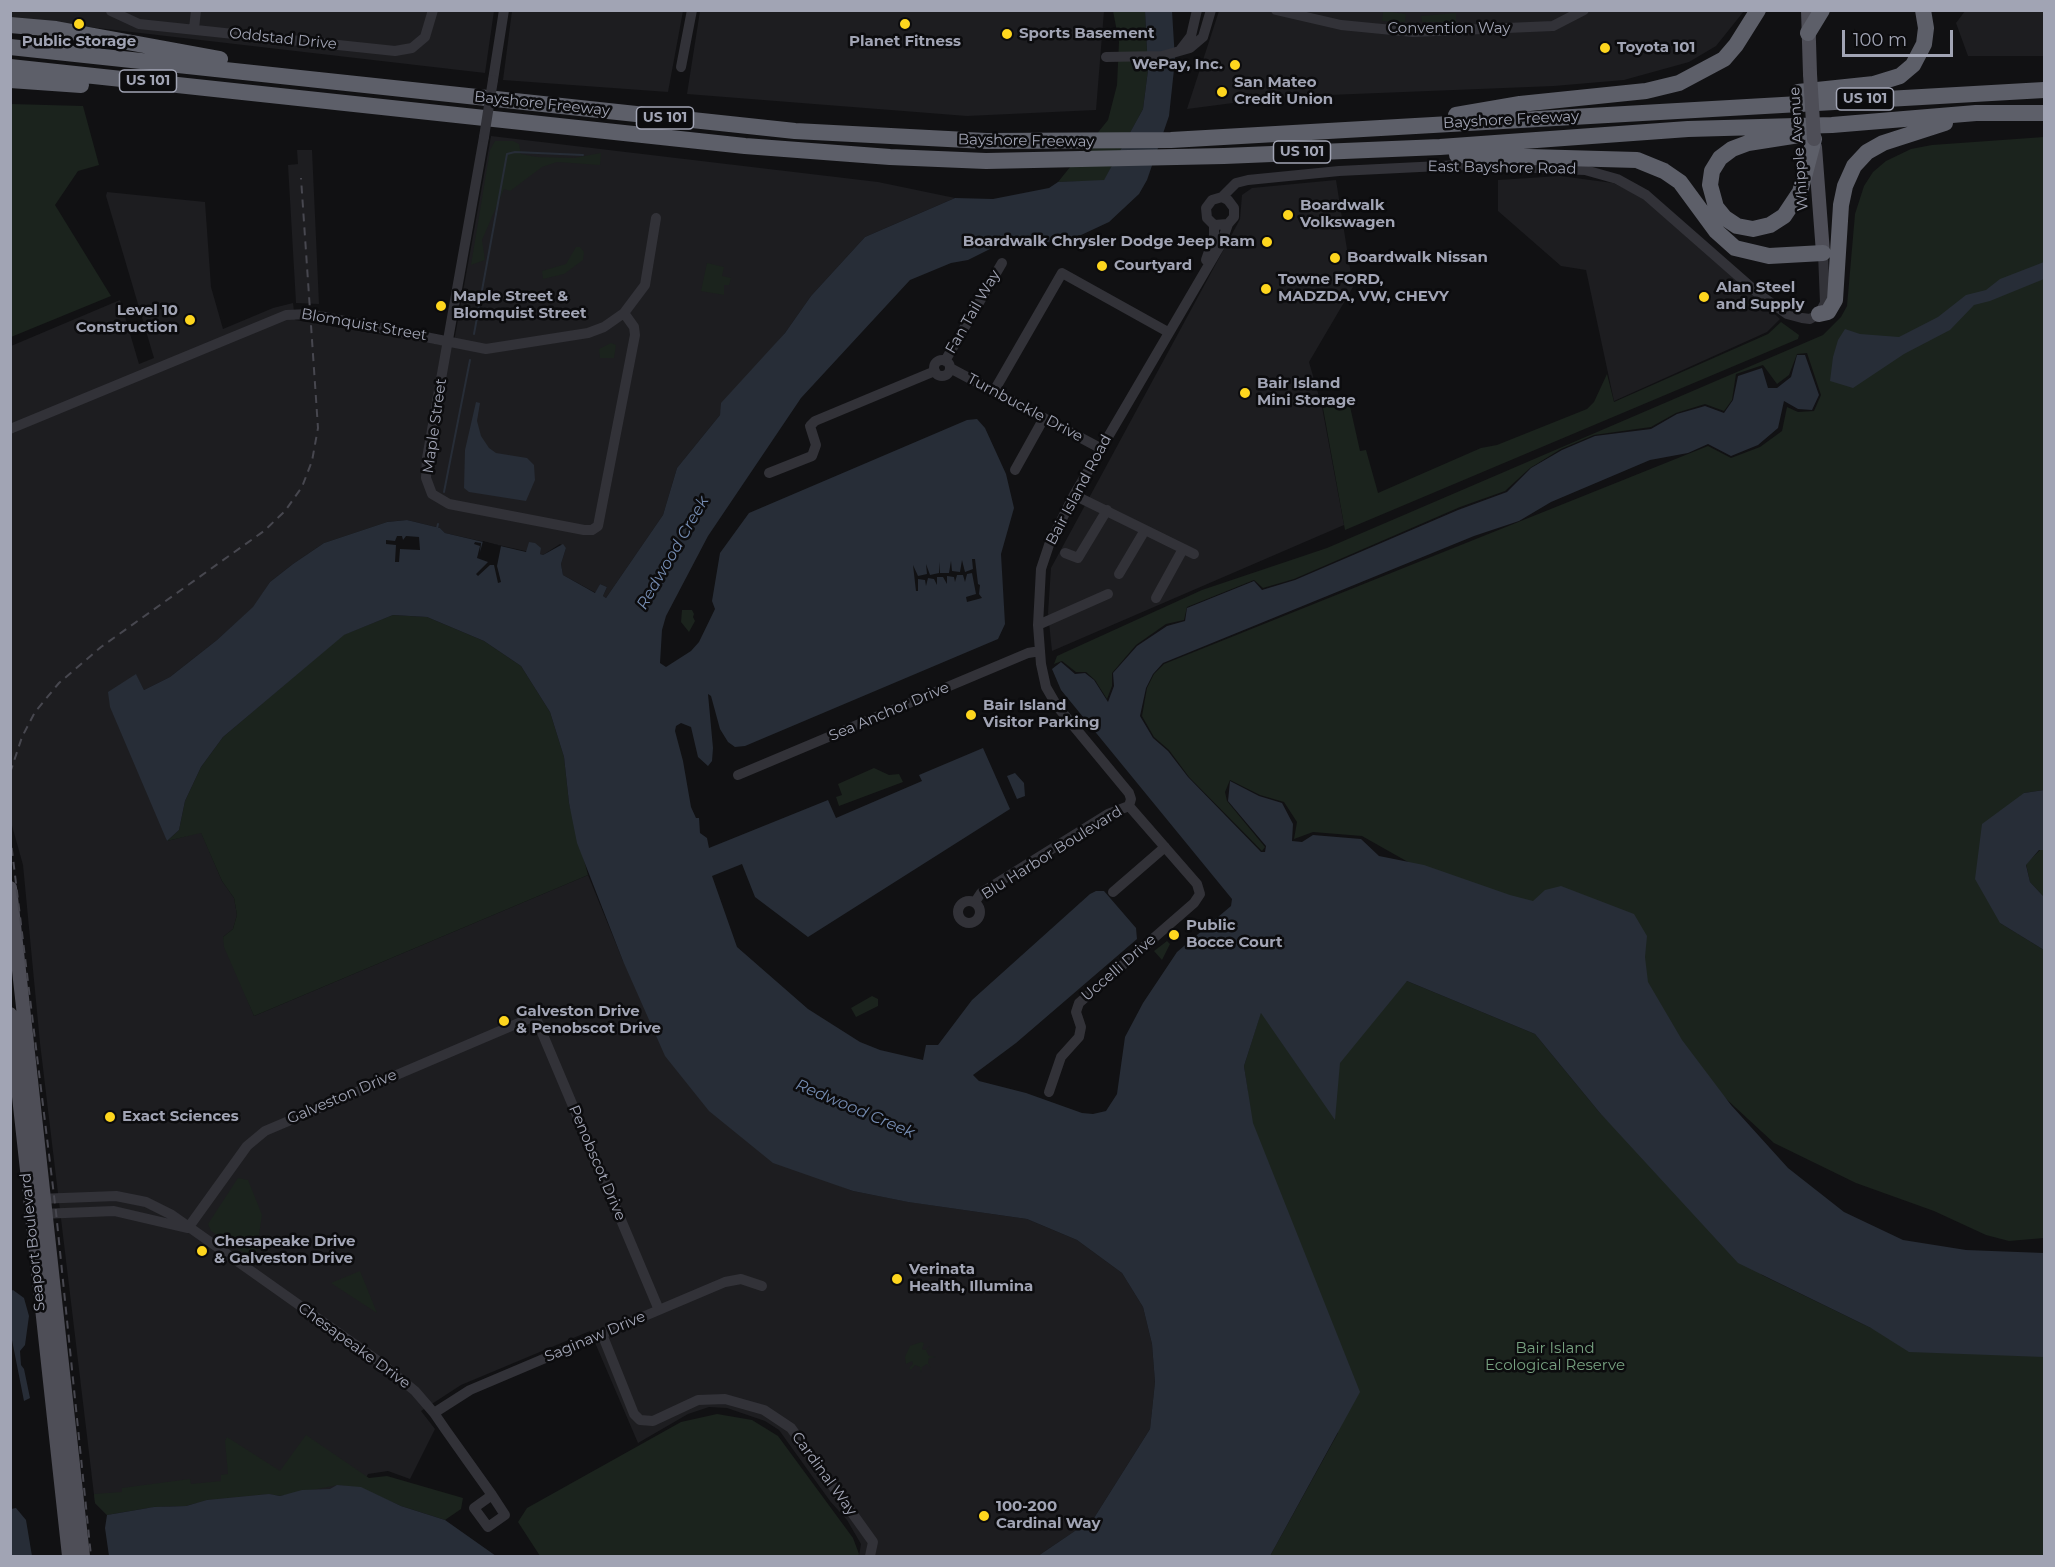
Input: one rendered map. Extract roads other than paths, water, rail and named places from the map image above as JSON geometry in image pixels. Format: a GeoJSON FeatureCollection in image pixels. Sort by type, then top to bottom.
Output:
{"type":"FeatureCollection","features":[{"type":"Feature","properties":{"kind":"highway"},"geometry":{"type":"LineString","coordinates":[[1381,128],[1501,106],[1671,86],[1699,74],[1724,58],[1736,45],[1758,10]]}},
{"type":"Feature","properties":{"kind":"highway"},"geometry":{"type":"LineString","coordinates":[[1808,33],[1822,10]]}},
{"type":"Feature","properties":{"kind":"highway"},"geometry":{"type":"LineString","coordinates":[[1686,110],[1892,79],[1907,70],[1922,51],[1926,28],[1923,10]]}},
{"type":"Feature","properties":{"kind":"highway"},"geometry":{"type":"LineString","coordinates":[[10,25],[56,30],[254,63],[287,77]]}},
{"type":"Feature","properties":{"kind":"highway","name":"Bayshore Freeway"},"geometry":{"type":"LineString","coordinates":[[10,47],[795,131],[901,138],[1044,142],[1171,140],[2044,90]]}},
{"type":"Feature","properties":{"kind":"highway","name":"Bayshore Freeway"},"geometry":{"type":"LineString","coordinates":[[10,68],[784,149],[890,157],[1037,161],[1164,159],[1440,147],[1688,129],[1832,125],[1976,114],[2044,113]]}},
{"type":"Feature","properties":{"kind":"highway"},"geometry":{"type":"LineString","coordinates":[[10,80],[170,93],[285,96]]}},
{"type":"Feature","properties":{"kind":"highway"},"geometry":{"type":"LineString","coordinates":[[1819,314],[1828,312],[1834,300],[1841,205],[1845,186],[1854,166],[1867,152],[1883,143],[1976,114]]}},
{"type":"Feature","properties":{"kind":"highway"},"geometry":{"type":"LineString","coordinates":[[1814,139],[1800,192],[1790,209],[1778,221],[1762,228],[1744,228],[1731,222],[1716,207],[1710,178],[1715,164],[1726,153],[1748,143],[1800,135],[1832,125]]}},
{"type":"Feature","properties":{"kind":"highway"},"geometry":{"type":"LineString","coordinates":[[1440,147],[1458,155],[1637,160],[1664,171],[1680,182],[1694,197],[1716,231],[1736,248],[1769,256],[1823,253]]}},
{"type":"Feature","properties":{"kind":"main road","name":"Whipple Avenue"},"geometry":{"type":"LineString","coordinates":[[1808,10],[1814,139],[1823,253]]}},
{"type":"Feature","properties":{"kind":"main road","name":"Seaport Boulevard"},"geometry":{"type":"LineString","coordinates":[[10,888],[15,980],[39,1199],[69,1557]]}},
{"type":"Feature","properties":{"kind":"main road","name":"Seaport Boulevard"},"geometry":{"type":"LineString","coordinates":[[10,1014],[39,1199]]}},
{"type":"Feature","properties":{"kind":"main road","name":"Seaport Boulevard"},"geometry":{"type":"LineString","coordinates":[[40,1214],[83,1557]]}},
{"type":"Feature","properties":{"kind":"street"},"geometry":{"type":"LineString","coordinates":[[194,29],[196,10]]}},
{"type":"Feature","properties":{"kind":"street","name":"Oddstad Drive"},"geometry":{"type":"LineString","coordinates":[[111,11],[139,24],[404,50],[425,37],[433,10]]}},
{"type":"Feature","properties":{"kind":"street","name":"Maple Street"},"geometry":{"type":"LineString","coordinates":[[504,10],[494,80],[426,469],[432,494],[449,504],[592,530],[600,523],[635,335],[634,327],[624,313]]}},
{"type":"Feature","properties":{"kind":"street"},"geometry":{"type":"LineString","coordinates":[[681,67],[692,10]]}},
{"type":"Feature","properties":{"kind":"street"},"geometry":{"type":"LineString","coordinates":[[1178,50],[1191,36],[1197,10]]}},
{"type":"Feature","properties":{"kind":"street"},"geometry":{"type":"LineString","coordinates":[[1107,57],[1162,56],[1190,48],[1200,41],[1211,10]]}},
{"type":"Feature","properties":{"kind":"street","name":"Convention Way"},"geometry":{"type":"LineString","coordinates":[[1276,10],[1341,25],[1413,32],[1494,31],[1553,26],[1584,10]]}},
{"type":"Feature","properties":{"kind":"street","name":"East Bayshore Road"},"geometry":{"type":"LineString","coordinates":[[1222,197],[1236,183],[1248,180],[1446,165],[1565,167],[1595,172],[1617,179],[1646,195],[1760,295],[1787,314],[1810,319],[1819,314]]}},
{"type":"Feature","properties":{"kind":"street"},"geometry":{"type":"LineString","coordinates":[[1232,204],[1222,197],[1212,200],[1206,207],[1207,218],[1214,225],[1228,224],[1234,217],[1232,204],[1248,180]]}},
{"type":"Feature","properties":{"kind":"street"},"geometry":{"type":"LineString","coordinates":[[624,313],[645,285],[656,218]]}},
{"type":"Feature","properties":{"kind":"street","name":"Bair Island Road"},"geometry":{"type":"LineString","coordinates":[[1129,806],[1131,799],[1129,793],[1052,699],[1044,680],[1038,625],[1039,583],[1044,557],[1074,495],[1168,332],[1202,275],[1211,265],[1228,224]]}},
{"type":"Feature","properties":{"kind":"street","name":"Bair Island Road"},"geometry":{"type":"LineString","coordinates":[[1202,275],[1214,237],[1214,225]]}},
{"type":"Feature","properties":{"kind":"street","name":"Whipple Avenue"},"geometry":{"type":"LineString","coordinates":[[1819,314],[1825,303],[1823,253]]}},
{"type":"Feature","properties":{"kind":"street","name":"Fan Tail Way"},"geometry":{"type":"LineString","coordinates":[[769,473],[812,456],[816,445],[810,426],[815,421],[935,371],[936,363],[947,364],[1002,263]]}},
{"type":"Feature","properties":{"kind":"street"},"geometry":{"type":"LineString","coordinates":[[994,391],[1062,273],[1168,332]]}},
{"type":"Feature","properties":{"kind":"street","name":"Blomquist Street"},"geometry":{"type":"LineString","coordinates":[[10,429],[286,315],[309,314],[486,349],[588,333],[604,327],[624,313]]}},
{"type":"Feature","properties":{"kind":"street","name":"Turnbuckle Drive"},"geometry":{"type":"LineString","coordinates":[[947,364],[1100,448]]}},
{"type":"Feature","properties":{"kind":"street"},"geometry":{"type":"LineString","coordinates":[[1015,470],[1044,418]]}},
{"type":"Feature","properties":{"kind":"street"},"geometry":{"type":"LineString","coordinates":[[1074,495],[1194,554]]}},
{"type":"Feature","properties":{"kind":"street"},"geometry":{"type":"LineString","coordinates":[[1065,553],[1081,560],[1107,510]]}},
{"type":"Feature","properties":{"kind":"street"},"geometry":{"type":"LineString","coordinates":[[1119,574],[1145,530]]}},
{"type":"Feature","properties":{"kind":"street"},"geometry":{"type":"LineString","coordinates":[[1155,598],[1183,549]]}},
{"type":"Feature","properties":{"kind":"street"},"geometry":{"type":"LineString","coordinates":[[1038,625],[1108,594]]}},
{"type":"Feature","properties":{"kind":"street","name":"Sea Anchor Drive"},"geometry":{"type":"LineString","coordinates":[[738,775],[1028,653],[1040,651]]}},
{"type":"Feature","properties":{"kind":"street","name":"Uccelli Drive"},"geometry":{"type":"LineString","coordinates":[[1049,1092],[1061,1057],[1079,1037],[1081,1027],[1076,1012],[1079,1004],[1198,898],[1197,884],[1129,806]]}},
{"type":"Feature","properties":{"kind":"street","name":"Blu Harbor Boulevard"},"geometry":{"type":"LineString","coordinates":[[975,902],[981,893],[1108,814],[1129,806]]}},
{"type":"Feature","properties":{"kind":"street"},"geometry":{"type":"LineString","coordinates":[[1113,892],[1165,847]]}},
{"type":"Feature","properties":{"kind":"street","name":"Galveston Drive"},"geometry":{"type":"LineString","coordinates":[[188,1228],[247,1146],[265,1131],[534,1016]]}},
{"type":"Feature","properties":{"kind":"street","name":"Penobscot Drive"},"geometry":{"type":"LineString","coordinates":[[534,1016],[659,1310]]}},
{"type":"Feature","properties":{"kind":"street","name":"Chesapeake Drive"},"geometry":{"type":"LineString","coordinates":[[39,1199],[100,1195],[131,1198],[160,1208],[392,1371],[434,1413],[492,1495]]}},
{"type":"Feature","properties":{"kind":"street","name":"Chesapeake Drive"},"geometry":{"type":"LineString","coordinates":[[40,1214],[114,1211],[188,1228]]}},
{"type":"Feature","properties":{"kind":"street","name":"Saginaw Drive"},"geometry":{"type":"LineString","coordinates":[[434,1413],[470,1390],[734,1280],[748,1280],[762,1286]]}},
{"type":"Feature","properties":{"kind":"street","name":"Cardinal Way"},"geometry":{"type":"LineString","coordinates":[[602,1334],[634,1414],[640,1420],[653,1421],[689,1403],[716,1398],[735,1400],[764,1410],[791,1428],[873,1542],[870,1557]]}},
{"type":"Feature","properties":{"kind":"water","name":"Redwood Creek"},"geometry":{"type":"Polygon","coordinates":[[[1145,11],[1172,11],[1175,60],[1169,116],[1147,180],[1139,194],[1109,222],[1079,236],[1054,242],[1002,243],[968,260],[951,263],[910,280],[801,398],[708,536],[666,616],[662,630],[660,663],[666,667],[691,651],[699,642],[715,609],[712,601],[720,553],[749,513],[967,420],[977,419],[985,428],[1006,474],[1014,508],[1001,554],[1005,624],[998,639],[745,746],[735,747],[728,742],[720,729],[711,696],[708,694],[713,748],[712,761],[708,766],[698,757],[691,727],[681,723],[676,726],[675,731],[691,807],[696,818],[699,818],[700,833],[707,838],[709,848],[828,800],[836,818],[922,781],[919,775],[983,748],[1010,809],[808,937],[755,897],[742,864],[712,876],[737,947],[808,1009],[860,1042],[880,1050],[923,1060],[926,1045],[938,1045],[972,1000],[1090,894],[1104,891],[1136,928],[1137,939],[1016,1043],[973,1075],[979,1081],[1026,1093],[1082,1113],[1093,1114],[1106,1111],[1117,1094],[1125,1037],[1143,1003],[1177,952],[1231,906],[1232,899],[1061,690],[1052,669],[1061,662],[1075,674],[1085,673],[1094,680],[1108,702],[1114,686],[1113,673],[1137,646],[1167,626],[1185,621],[1187,608],[1254,581],[1262,590],[1295,580],[1458,510],[1507,492],[1531,468],[1562,450],[1595,436],[1651,429],[1677,414],[1705,406],[1724,413],[1733,400],[1738,376],[1762,368],[1768,388],[1777,388],[1791,377],[1797,355],[1805,355],[1819,395],[1812,410],[1798,409],[1784,401],[1778,428],[1758,445],[1731,456],[1708,444],[1688,453],[1650,460],[1551,502],[1519,521],[1474,536],[1163,663],[1153,674],[1146,688],[1140,716],[1153,738],[1168,751],[1188,777],[1261,852],[1265,852],[1266,846],[1228,801],[1230,781],[1259,796],[1282,803],[1293,824],[1292,841],[1302,842],[1313,835],[1361,839],[1379,856],[1424,865],[1510,895],[1533,901],[1545,890],[1561,886],[1634,914],[1647,936],[1645,957],[1648,982],[1682,1040],[1731,1105],[1788,1168],[1844,1212],[1903,1240],[1966,1250],[2044,1253],[2044,1357],[1909,1352],[1871,1328],[1738,1263],[1600,1113],[1535,1034],[1407,981],[1340,1063],[1335,1120],[1261,1013],[1244,1066],[1253,1123],[1360,1392],[1270,1556],[1038,1556],[1094,1518],[1150,1429],[1155,1382],[1152,1344],[1143,1307],[1122,1273],[1077,1240],[1027,1219],[908,1202],[853,1191],[773,1163],[709,1111],[665,1056],[623,961],[577,843],[569,803],[564,757],[550,712],[521,666],[484,641],[427,617],[393,615],[344,635],[223,737],[201,767],[185,801],[179,830],[167,841],[110,707],[108,692],[136,674],[144,690],[170,677],[217,640],[253,607],[270,582],[293,564],[324,543],[387,522],[407,520],[440,528],[445,533],[526,552],[529,542],[535,543],[541,548],[540,554],[543,555],[563,544],[566,548],[561,564],[563,575],[595,593],[600,584],[607,587],[603,596],[606,598],[663,515],[677,468],[720,415],[721,403],[785,333],[811,296],[865,237],[955,198],[993,199],[1049,188],[1058,182],[1104,180],[1143,109],[1148,70],[1145,11]]]}},
{"type":"Feature","properties":{"kind":"water"},"geometry":{"type":"Polygon","coordinates":[[[2044,262],[2044,279],[1990,301],[1974,305],[1950,330],[1904,354],[1853,388],[1830,381],[1833,357],[1838,340],[1845,329],[1860,334],[1899,337],[1938,317],[1966,295],[1986,290],[2000,279],[2044,262]]]}},
{"type":"Feature","properties":{"kind":"water"},"geometry":{"type":"Polygon","coordinates":[[[476,402],[480,403],[477,421],[481,436],[489,448],[496,453],[527,458],[534,465],[535,480],[526,501],[469,492],[464,488],[465,450],[476,402]]]}},
{"type":"Feature","properties":{"kind":"water"},"geometry":{"type":"Polygon","coordinates":[[[1015,773],[1024,783],[1025,796],[1017,799],[1007,776],[1015,773]]]}},
{"type":"Feature","properties":{"kind":"water"},"geometry":{"type":"Polygon","coordinates":[[[2044,790],[2044,850],[2039,850],[2026,865],[2030,882],[2044,897],[2044,950],[2000,923],[1975,879],[1982,824],[2024,793],[2044,790]]]}},
{"type":"Feature","properties":{"kind":"water"},"geometry":{"type":"Polygon","coordinates":[[[13,1290],[24,1298],[29,1316],[25,1345],[20,1351],[21,1365],[24,1369],[30,1398],[24,1401],[11,1335],[11,1291],[13,1290]]]}},
{"type":"Feature","properties":{"kind":"water"},"geometry":{"type":"Polygon","coordinates":[[[337,1485],[361,1487],[401,1506],[445,1520],[496,1556],[109,1556],[105,1528],[107,1515],[154,1507],[186,1506],[207,1500],[269,1494],[280,1496],[302,1490],[330,1489],[337,1485]]]}},
{"type":"Feature","properties":{"kind":"water"},"geometry":{"type":"Polygon","coordinates":[[[16,1508],[26,1520],[32,1556],[11,1556],[11,1509],[16,1508]]]}},
{"type":"Feature","properties":{"kind":"waterway"},"geometry":{"type":"LineString","coordinates":[[474,334],[507,154],[515,152],[583,155]]}},
{"type":"Feature","properties":{"kind":"waterway"},"geometry":{"type":"LineString","coordinates":[[444,492],[470,360]]}},
{"type":"Feature","properties":{"kind":"waterway"},"geometry":{"type":"LineString","coordinates":[[437,528],[438,524]]}},
{"type":"Feature","properties":{"kind":"railway"},"geometry":{"type":"LineString","coordinates":[[10,773],[22,737],[35,712],[59,683],[101,647],[264,531],[285,511],[302,487],[312,461],[318,428],[301,178]]}},
{"type":"Feature","properties":{"kind":"railway"},"geometry":{"type":"LineString","coordinates":[[10,834],[56,1212],[91,1556]]}},
{"type":"Feature","properties":{"kind":"place","name":"Public Storage"},"geometry":{"type":"Point","coordinates":[79,24]}},
{"type":"Feature","properties":{"kind":"place","name":"Planet Fitness"},"geometry":{"type":"Point","coordinates":[905,24]}},
{"type":"Feature","properties":{"kind":"place","name":"Sports Basement"},"geometry":{"type":"Point","coordinates":[1007,34]}},
{"type":"Feature","properties":{"kind":"place","name":"Toyota 101"},"geometry":{"type":"Point","coordinates":[1605,48]}},
{"type":"Feature","properties":{"kind":"place","name":"WePay, Inc."},"geometry":{"type":"Point","coordinates":[1235,65]}},
{"type":"Feature","properties":{"kind":"place","name":"San Mateo Credit Union"},"geometry":{"type":"Point","coordinates":[1222,92]}},
{"type":"Feature","properties":{"kind":"place","name":"Boardwalk Volkswagen"},"geometry":{"type":"Point","coordinates":[1288,215]}},
{"type":"Feature","properties":{"kind":"place","name":"Boardwalk Chrysler Dodge Jeep Ram"},"geometry":{"type":"Point","coordinates":[1267,242]}},
{"type":"Feature","properties":{"kind":"place","name":"Boardwalk Nissan"},"geometry":{"type":"Point","coordinates":[1335,258]}},
{"type":"Feature","properties":{"kind":"place","name":"Courtyard"},"geometry":{"type":"Point","coordinates":[1102,266]}},
{"type":"Feature","properties":{"kind":"place","name":"Towne FORD, MADZDA, VW, CHEVY"},"geometry":{"type":"Point","coordinates":[1266,289]}},
{"type":"Feature","properties":{"kind":"place","name":"Alan Steel and Supply"},"geometry":{"type":"Point","coordinates":[1704,297]}},
{"type":"Feature","properties":{"kind":"place","name":"Maple Street & Blomquist Street"},"geometry":{"type":"Point","coordinates":[441,306]}},
{"type":"Feature","properties":{"kind":"place","name":"Level 10 Construction"},"geometry":{"type":"Point","coordinates":[190,320]}},
{"type":"Feature","properties":{"kind":"place","name":"Bair Island Mini Storage"},"geometry":{"type":"Point","coordinates":[1245,393]}},
{"type":"Feature","properties":{"kind":"place","name":"Bair Island Visitor Parking"},"geometry":{"type":"Point","coordinates":[971,715]}},
{"type":"Feature","properties":{"kind":"place","name":"Public Bocce Court"},"geometry":{"type":"Point","coordinates":[1174,935]}},
{"type":"Feature","properties":{"kind":"place","name":"Galveston Drive & Penobscot Drive"},"geometry":{"type":"Point","coordinates":[504,1021]}},
{"type":"Feature","properties":{"kind":"place","name":"Exact Sciences"},"geometry":{"type":"Point","coordinates":[110,1117]}},
{"type":"Feature","properties":{"kind":"place","name":"Chesapeake Drive & Galveston Drive"},"geometry":{"type":"Point","coordinates":[202,1251]}},
{"type":"Feature","properties":{"kind":"place","name":"Verinata Health, Illumina"},"geometry":{"type":"Point","coordinates":[897,1279]}},
{"type":"Feature","properties":{"kind":"place","name":"100-200 Cardinal Way"},"geometry":{"type":"Point","coordinates":[984,1516]}},
{"type":"Feature","properties":{"kind":"park label","name":"Bair Island Ecological Reserve"},"geometry":{"type":"Point","coordinates":[1555,1358]}}]}
